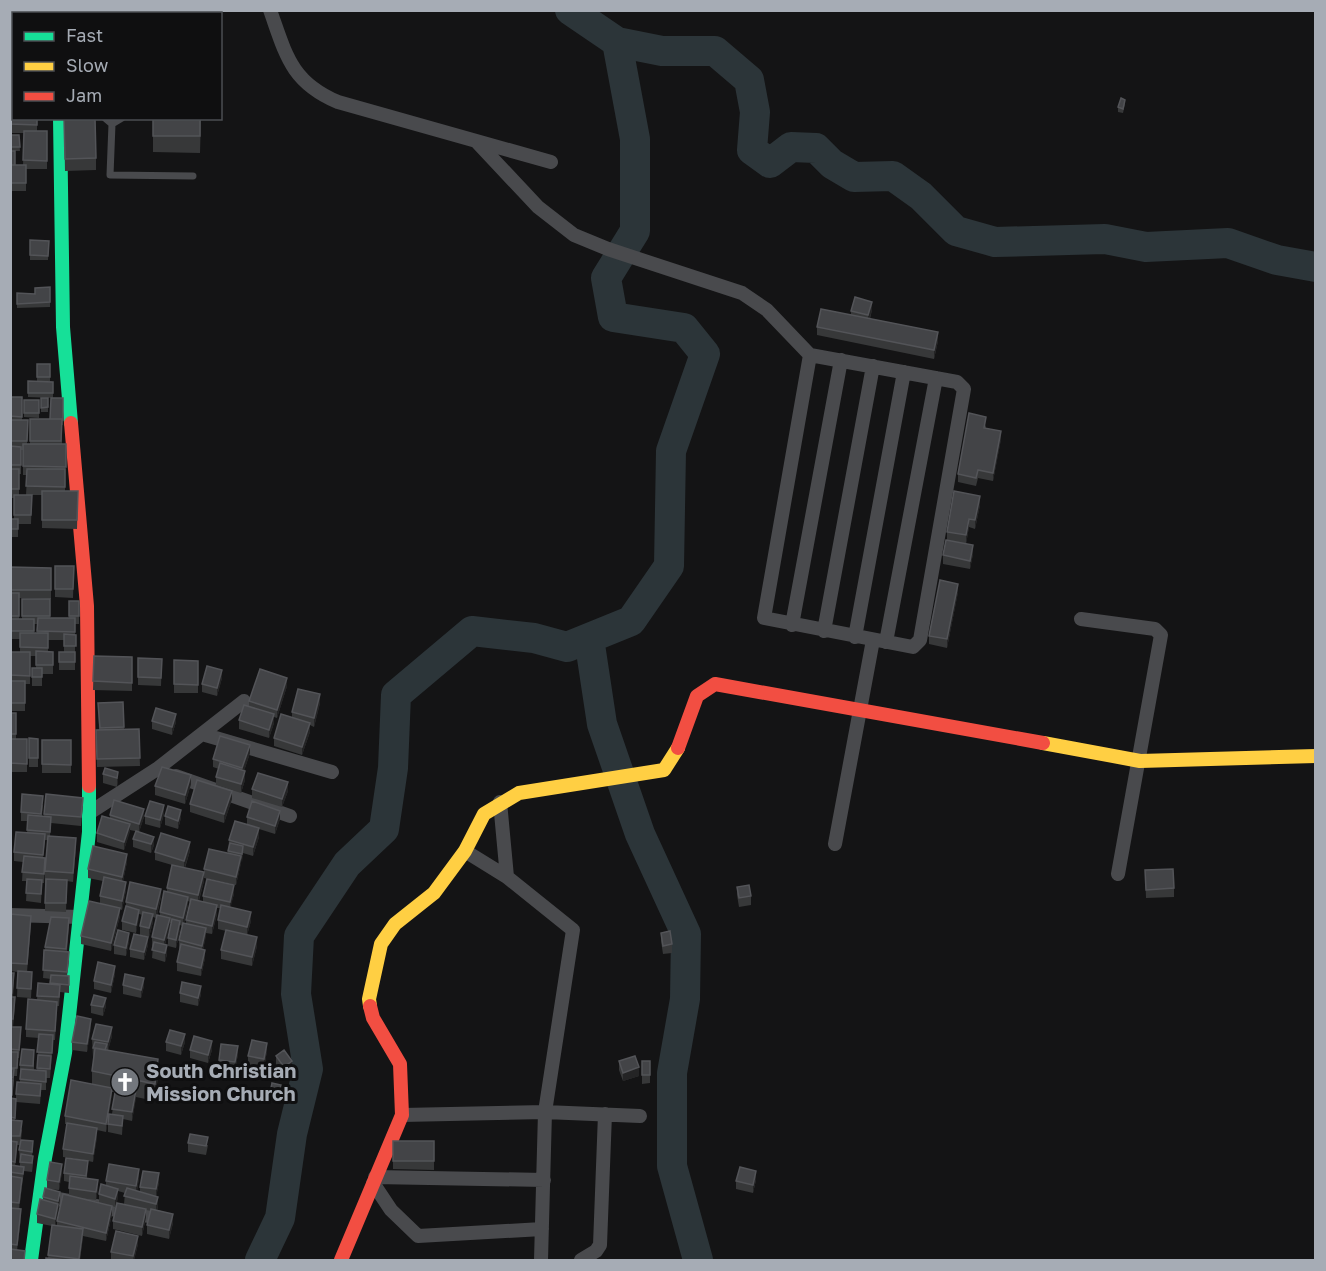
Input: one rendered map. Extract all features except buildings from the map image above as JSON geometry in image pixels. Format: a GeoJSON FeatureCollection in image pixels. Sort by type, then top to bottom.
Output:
{"type":"FeatureCollection","features":[{"type":"Feature","properties":{"kind":"street"},"geometry":{"type":"LineString","coordinates":[[270,10],[288,61],[308,85],[320,94],[338,102],[551,162]]}},
{"type":"Feature","properties":{"kind":"street"},"geometry":{"type":"LineString","coordinates":[[31,1260],[65,1053],[89,813],[87,606],[63,327],[60,120]]}},
{"type":"Feature","properties":{"kind":"street"},"geometry":{"type":"LineString","coordinates":[[476,141],[549,218],[574,235],[608,249],[749,297],[768,310],[810,355],[960,383],[965,392],[920,640],[913,647],[769,621],[763,615],[810,355]]}},
{"type":"Feature","properties":{"kind":"street"},"geometry":{"type":"LineString","coordinates":[[792,625],[841,360]]}},
{"type":"Feature","properties":{"kind":"street"},"geometry":{"type":"LineString","coordinates":[[824,631],[873,366]]}},
{"type":"Feature","properties":{"kind":"street"},"geometry":{"type":"LineString","coordinates":[[855,637],[904,372]]}},
{"type":"Feature","properties":{"kind":"street"},"geometry":{"type":"LineString","coordinates":[[834,844],[861,709],[880,641],[936,378]]}},
{"type":"Feature","properties":{"kind":"street"},"geometry":{"type":"LineString","coordinates":[[1081,619],[1155,629],[1161,635],[1118,874]]}},
{"type":"Feature","properties":{"kind":"street"},"geometry":{"type":"LineString","coordinates":[[341,1260],[402,1115],[400,1064],[373,1018],[369,999],[381,944],[395,924],[434,893],[465,851],[484,814],[500,802],[519,793],[664,770],[678,748],[697,696],[715,684],[1140,760],[1316,756]]}},
{"type":"Feature","properties":{"kind":"street"},"geometry":{"type":"LineString","coordinates":[[89,813],[157,769],[244,701]]}},
{"type":"Feature","properties":{"kind":"street"},"geometry":{"type":"LineString","coordinates":[[202,734],[332,772]]}},
{"type":"Feature","properties":{"kind":"street"},"geometry":{"type":"LineString","coordinates":[[157,769],[290,816]]}},
{"type":"Feature","properties":{"kind":"street"},"geometry":{"type":"LineString","coordinates":[[500,802],[507,877]]}},
{"type":"Feature","properties":{"kind":"street"},"geometry":{"type":"LineString","coordinates":[[465,851],[507,877],[573,930],[545,1112],[541,1260]]}},
{"type":"Feature","properties":{"kind":"street"},"geometry":{"type":"LineString","coordinates":[[10,915],[80,917]]}},
{"type":"Feature","properties":{"kind":"street"},"geometry":{"type":"LineString","coordinates":[[402,1115],[545,1112],[640,1116]]}},
{"type":"Feature","properties":{"kind":"street"},"geometry":{"type":"LineString","coordinates":[[581,1260],[597,1251],[600,1245],[605,1114]]}},
{"type":"Feature","properties":{"kind":"street"},"geometry":{"type":"LineString","coordinates":[[374,1180],[544,1180]]}},
{"type":"Feature","properties":{"kind":"street"},"geometry":{"type":"LineString","coordinates":[[374,1180],[391,1210],[418,1236],[542,1229]]}},
{"type":"Feature","properties":{"kind":"street"},"geometry":{"type":"LineString","coordinates":[[40,1195],[160,1218]]}},
{"type":"Feature","properties":{"kind":"lane"},"geometry":{"type":"LineString","coordinates":[[107,120],[112,124]]}},
{"type":"Feature","properties":{"kind":"lane"},"geometry":{"type":"LineString","coordinates":[[112,124],[119,120]]}},
{"type":"Feature","properties":{"kind":"lane"},"geometry":{"type":"LineString","coordinates":[[112,124],[110,176],[193,176]]}},
{"type":"Feature","properties":{"kind":"waterway"},"geometry":{"type":"LineString","coordinates":[[260,1260],[280,1218],[292,1134],[308,1069],[296,994],[299,936],[347,864],[384,829],[393,768],[396,695],[472,631],[534,638],[567,647],[631,621],[669,566],[671,451],[705,354],[684,328],[613,317],[606,278],[635,231],[635,139],[617,42],[570,10]]}},
{"type":"Feature","properties":{"kind":"waterway"},"geometry":{"type":"LineString","coordinates":[[617,42],[662,51],[715,51],[749,80],[755,112],[752,150],[770,163],[791,147],[816,148],[832,164],[854,177],[893,176],[921,196],[956,231],[995,242],[1105,239],[1146,247],[1228,243],[1277,260],[1316,267]]}},
{"type":"Feature","properties":{"kind":"waterway"},"geometry":{"type":"LineString","coordinates":[[589,638],[602,724],[640,834],[686,934],[685,999],[672,1073],[672,1166],[698,1260]]}},
{"type":"Feature","properties":{"kind":"traffic: fast"},"geometry":{"type":"LineString","coordinates":[[60,120],[63,327],[71,423]]}},
{"type":"Feature","properties":{"kind":"traffic: fast"},"geometry":{"type":"LineString","coordinates":[[31,1260],[45,1158],[65,1053],[89,832],[89,786]]}},
{"type":"Feature","properties":{"kind":"traffic: slow"},"geometry":{"type":"LineString","coordinates":[[1043,743],[1140,761],[1316,756]]}},
{"type":"Feature","properties":{"kind":"traffic: slow"},"geometry":{"type":"LineString","coordinates":[[370,1006],[369,999],[381,944],[395,924],[434,893],[465,851],[484,814],[519,793],[664,770],[678,748]]}},
{"type":"Feature","properties":{"kind":"traffic: jam"},"geometry":{"type":"LineString","coordinates":[[71,423],[87,606],[89,786]]}},
{"type":"Feature","properties":{"kind":"traffic: jam"},"geometry":{"type":"LineString","coordinates":[[678,748],[697,696],[715,684],[1043,743]]}},
{"type":"Feature","properties":{"kind":"traffic: jam"},"geometry":{"type":"LineString","coordinates":[[341,1260],[402,1115],[400,1064],[373,1018],[370,1006]]}},
{"type":"Feature","properties":{"kind":"place","name":"South Christian Mission Church"},"geometry":{"type":"Point","coordinates":[125,1082]}}]}
